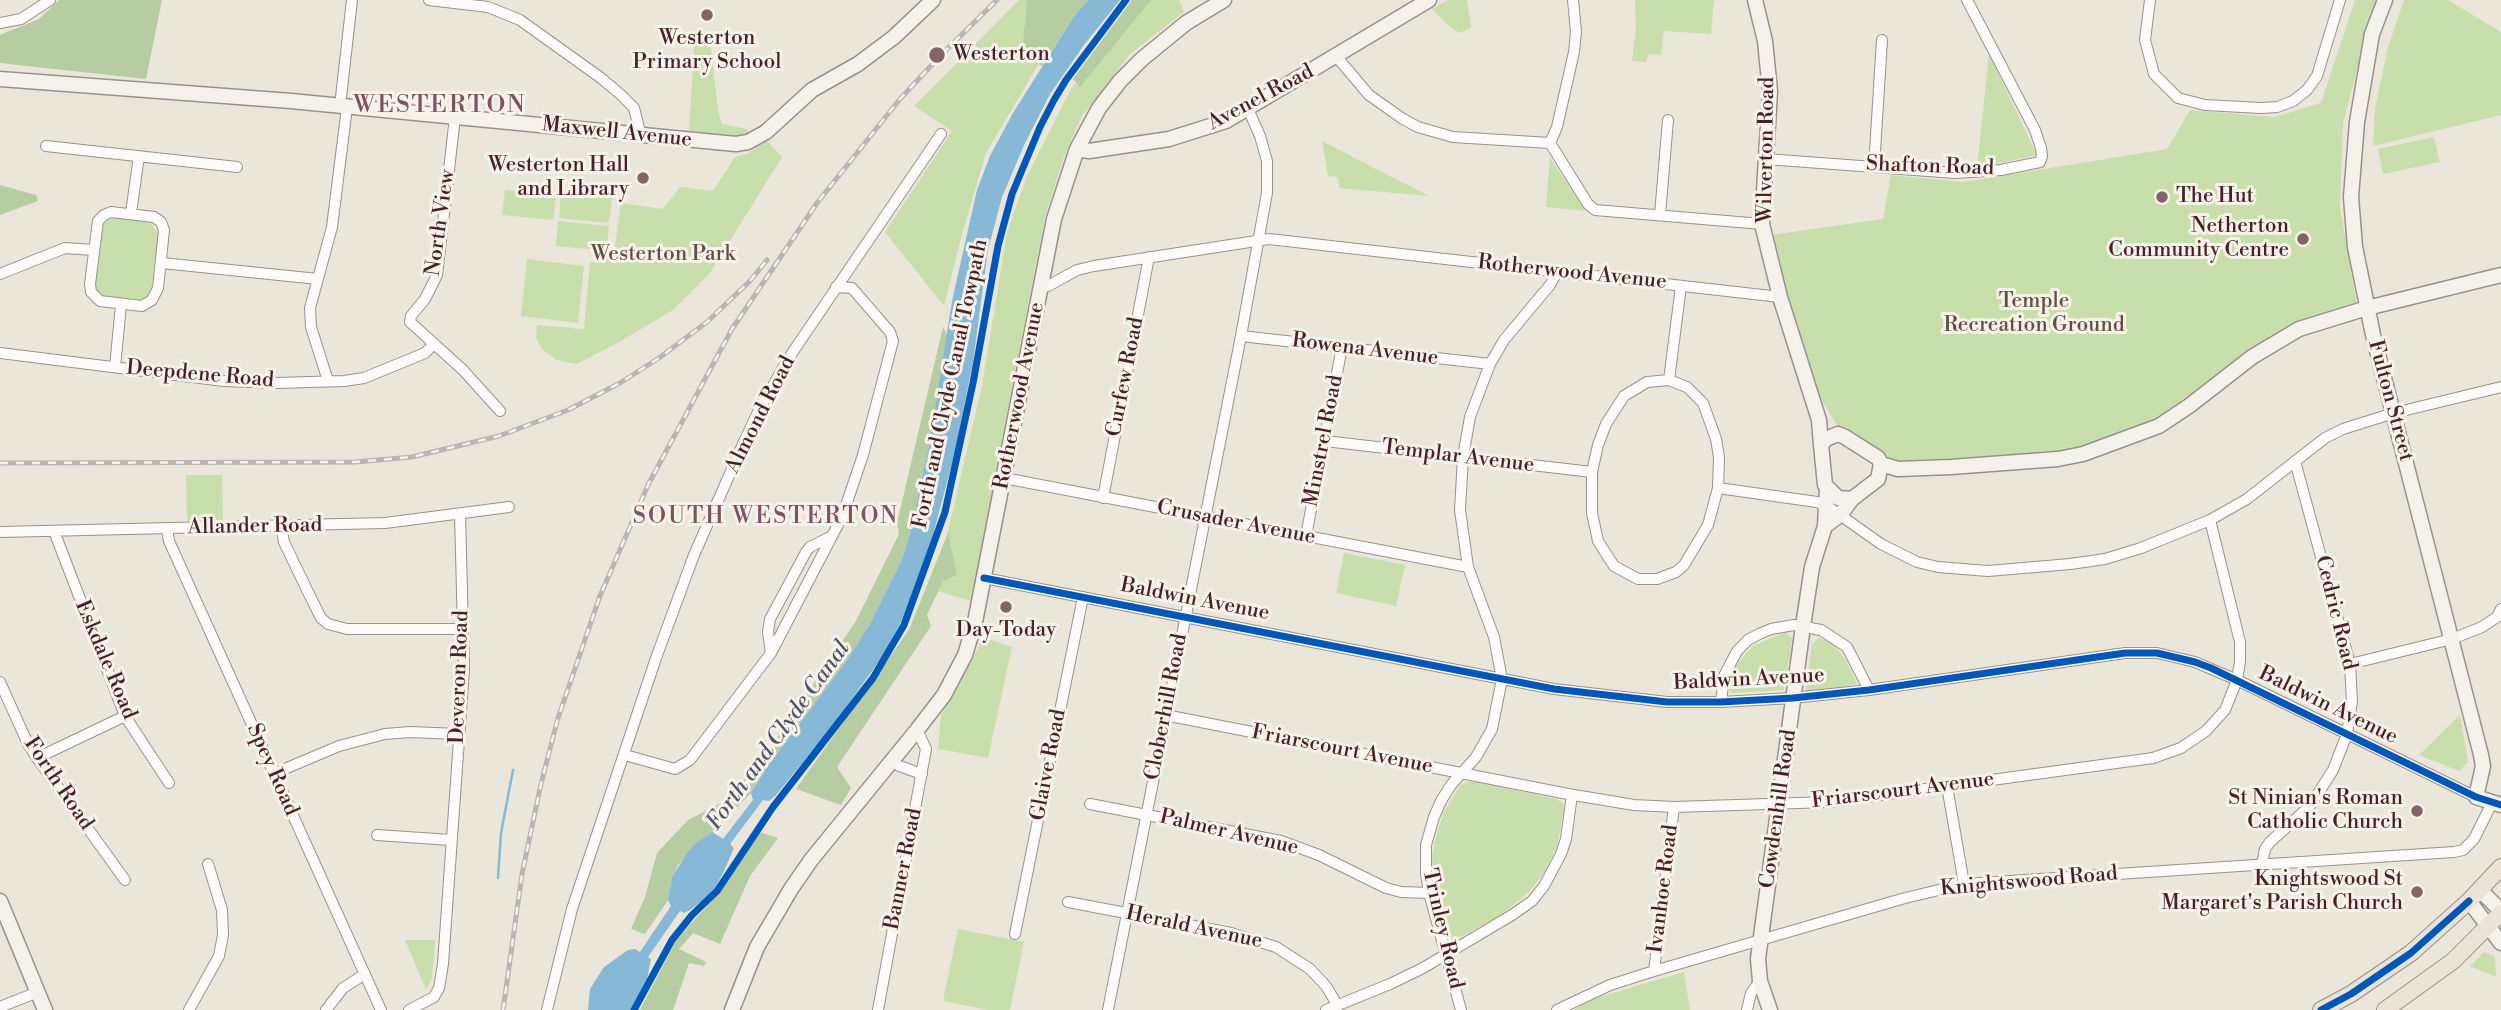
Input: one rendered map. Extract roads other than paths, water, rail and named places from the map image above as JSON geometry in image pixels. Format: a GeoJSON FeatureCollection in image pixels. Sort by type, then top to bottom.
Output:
{"type":"FeatureCollection","features":[{"type":"Feature","properties":{"kind":"main road"},"geometry":{"type":"LineString","coordinates":[[2321,1010],[2351,994],[2411,953],[2475,896],[2501,867]]}},
{"type":"Feature","properties":{"kind":"main road"},"geometry":{"type":"LineString","coordinates":[[2385,1010],[2453,961],[2501,912]]}},
{"type":"Feature","properties":{"kind":"street"},"geometry":{"type":"LineString","coordinates":[[0,23],[21,19],[50,0]]}},
{"type":"Feature","properties":{"kind":"street"},"geometry":{"type":"LineString","coordinates":[[328,381],[310,316],[334,216],[352,0]]}},
{"type":"Feature","properties":{"kind":"street"},"geometry":{"type":"LineString","coordinates":[[429,0],[488,6],[520,20],[620,94],[634,108],[641,136]]}},
{"type":"Feature","properties":{"kind":"street","name":"Maxwell Avenue"},"geometry":{"type":"LineString","coordinates":[[0,79],[343,106],[736,145],[757,138],[776,125],[812,90],[858,64],[894,37],[933,0]]}},
{"type":"Feature","properties":{"kind":"street"},"geometry":{"type":"LineString","coordinates":[[1041,287],[1054,219],[1077,149],[1099,108],[1142,59],[1186,23],[1224,0]]}},
{"type":"Feature","properties":{"kind":"street","name":"Avenel Road"},"geometry":{"type":"LineString","coordinates":[[1077,149],[1100,150],[1169,139],[1204,129],[1248,109],[1429,0]]}},
{"type":"Feature","properties":{"kind":"street"},"geometry":{"type":"LineString","coordinates":[[1550,143],[1557,127],[1574,51],[1576,32],[1573,0]]}},
{"type":"Feature","properties":{"kind":"street","name":"Wilverton Road"},"geometry":{"type":"LineString","coordinates":[[1755,0],[1769,70],[1770,91],[1762,224],[1780,297],[1819,420],[1821,445]]}},
{"type":"Feature","properties":{"kind":"street","name":"Shafton Road"},"geometry":{"type":"LineString","coordinates":[[1766,159],[1972,173],[2023,167],[2041,160],[2041,148],[2021,99],[1967,0]]}},
{"type":"Feature","properties":{"kind":"street"},"geometry":{"type":"LineString","coordinates":[[2150,0],[2145,40],[2154,74],[2178,98],[2205,105],[2261,108],[2277,107],[2293,101],[2312,83],[2317,76],[2340,0]]}},
{"type":"Feature","properties":{"kind":"street","name":"Fulton Street"},"geometry":{"type":"LineString","coordinates":[[2385,0],[2372,34],[2357,122],[2351,197],[2355,247],[2367,308],[2483,766],[2476,797]]}},
{"type":"Feature","properties":{"kind":"street"},"geometry":{"type":"LineString","coordinates":[[1874,167],[1882,40]]}},
{"type":"Feature","properties":{"kind":"street"},"geometry":{"type":"LineString","coordinates":[[1336,56],[1369,95],[1418,127],[1453,137],[1550,143]]}},
{"type":"Feature","properties":{"kind":"street","name":"Cloberhill Road"},"geometry":{"type":"LineString","coordinates":[[1108,1010],[1267,193],[1267,160],[1248,109]]}},
{"type":"Feature","properties":{"kind":"street","name":"North View"},"geometry":{"type":"LineString","coordinates":[[455,117],[437,275],[425,299],[410,319],[412,325],[463,369],[499,411]]}},
{"type":"Feature","properties":{"kind":"street"},"geometry":{"type":"LineString","coordinates":[[1660,215],[1668,120]]}},
{"type":"Feature","properties":{"kind":"street","name":"Almond Road"},"geometry":{"type":"LineString","coordinates":[[547,1010],[568,923],[690,566],[738,455],[772,386],[941,134]]}},
{"type":"Feature","properties":{"kind":"street"},"geometry":{"type":"LineString","coordinates":[[1550,143],[1591,207],[1599,211],[1762,224]]}},
{"type":"Feature","properties":{"kind":"street"},"geometry":{"type":"LineString","coordinates":[[46,146],[237,167]]}},
{"type":"Feature","properties":{"kind":"street"},"geometry":{"type":"LineString","coordinates":[[131,214],[139,156]]}},
{"type":"Feature","properties":{"kind":"street"},"geometry":{"type":"LineString","coordinates":[[111,212],[153,216],[161,222],[164,230],[162,262],[158,288],[152,300],[142,306],[100,301],[91,292],[93,250],[97,221],[111,212]]}},
{"type":"Feature","properties":{"kind":"street","name":"Rotherwood Avenue"},"geometry":{"type":"LineString","coordinates":[[732,1010],[757,947],[791,889],[944,695],[965,655],[972,637],[1041,287],[1077,270],[1257,240],[1281,239],[1780,297]]}},
{"type":"Feature","properties":{"kind":"street"},"geometry":{"type":"LineString","coordinates":[[0,274],[65,248],[93,250]]}},
{"type":"Feature","properties":{"kind":"street","name":"Curfew Road"},"geometry":{"type":"LineString","coordinates":[[1103,498],[1149,257]]}},
{"type":"Feature","properties":{"kind":"street"},"geometry":{"type":"LineString","coordinates":[[162,262],[318,279]]}},
{"type":"Feature","properties":{"kind":"street","name":"Trinley Road"},"geometry":{"type":"LineString","coordinates":[[1461,1010],[1429,893],[1425,859],[1429,831],[1441,801],[1476,757],[1492,729],[1502,679],[1494,637],[1468,568],[1460,510],[1463,457],[1470,417],[1490,364],[1504,340],[1550,285],[1557,272]]}},
{"type":"Feature","properties":{"kind":"street"},"geometry":{"type":"LineString","coordinates":[[1881,464],[1899,469],[2058,459],[2082,454],[2159,426],[2252,357],[2299,329],[2367,308],[2501,275]]}},
{"type":"Feature","properties":{"kind":"street"},"geometry":{"type":"LineString","coordinates":[[1669,380],[1681,286]]}},
{"type":"Feature","properties":{"kind":"street"},"geometry":{"type":"LineString","coordinates":[[625,755],[675,769],[690,760],[771,653],[833,536],[863,455],[892,341],[890,332],[852,288],[836,287]]}},
{"type":"Feature","properties":{"kind":"street"},"geometry":{"type":"LineString","coordinates":[[115,367],[121,305]]}},
{"type":"Feature","properties":{"kind":"street","name":"Rowena Avenue"},"geometry":{"type":"LineString","coordinates":[[1241,335],[1490,364]]}},
{"type":"Feature","properties":{"kind":"street","name":"Deepdene Road"},"geometry":{"type":"LineString","coordinates":[[0,353],[234,382],[328,381],[355,380],[375,374],[425,353],[435,344]]}},
{"type":"Feature","properties":{"kind":"street","name":"Minstrel Road"},"geometry":{"type":"LineString","coordinates":[[1306,536],[1342,347]]}},
{"type":"Feature","properties":{"kind":"street"},"geometry":{"type":"LineString","coordinates":[[1669,380],[1697,394],[1716,439],[1719,457],[1718,488],[1708,526],[1684,565],[1676,572],[1657,579],[1638,579],[1614,566],[1598,541],[1592,513],[1592,472],[1606,424],[1624,396],[1647,383],[1669,380]]}},
{"type":"Feature","properties":{"kind":"street"},"geometry":{"type":"LineString","coordinates":[[1718,488],[1817,502],[1881,544],[1917,562],[1938,567],[1975,571],[2070,564],[2105,559],[2165,540],[2210,520],[2247,499],[2325,439],[2343,429],[2394,413],[2501,387]]}},
{"type":"Feature","properties":{"kind":"street"},"geometry":{"type":"LineString","coordinates":[[1819,420],[1878,457],[1881,464],[1878,479]]}},
{"type":"Feature","properties":{"kind":"street"},"geometry":{"type":"LineString","coordinates":[[1833,510],[1821,445],[1826,439],[1838,434]]}},
{"type":"Feature","properties":{"kind":"street","name":"Templar Avenue"},"geometry":{"type":"LineString","coordinates":[[1325,441],[1592,472]]}},
{"type":"Feature","properties":{"kind":"street","name":"Cedric Road"},"geometry":{"type":"LineString","coordinates":[[2262,864],[2265,849],[2270,842],[2310,806],[2322,790],[2342,751],[2352,701],[2350,664],[2295,461]]}},
{"type":"Feature","properties":{"kind":"street"},"geometry":{"type":"LineString","coordinates":[[1827,488],[1838,498],[1852,499],[1878,479],[1899,469]]}},
{"type":"Feature","properties":{"kind":"street","name":"Crusader Avenue"},"geometry":{"type":"LineString","coordinates":[[1004,478],[1468,568]]}},
{"type":"Feature","properties":{"kind":"street","name":"Cowdenhill Road"},"geometry":{"type":"LineString","coordinates":[[1770,1010],[1760,981],[1758,959],[1812,567],[1833,510],[1852,499]]}},
{"type":"Feature","properties":{"kind":"street","name":"Allander Road"},"geometry":{"type":"LineString","coordinates":[[0,532],[386,523],[509,507]]}},
{"type":"Feature","properties":{"kind":"street","name":"Deveron Road"},"geometry":{"type":"LineString","coordinates":[[409,1010],[429,1001],[439,988],[464,670],[460,514]]}},
{"type":"Feature","properties":{"kind":"street","name":"Friarscourt Avenue"},"geometry":{"type":"LineString","coordinates":[[1165,715],[1572,795],[1634,805],[1674,807],[1830,802],[2165,755],[2206,731],[2225,710],[2241,661],[2240,642],[2210,520]]}},
{"type":"Feature","properties":{"kind":"street"},"geometry":{"type":"LineString","coordinates":[[281,526],[284,542],[302,580],[321,618],[328,624],[348,629],[463,629]]}},
{"type":"Feature","properties":{"kind":"street","name":"Spey Road"},"geometry":{"type":"LineString","coordinates":[[167,529],[169,541],[381,1010]]}},
{"type":"Feature","properties":{"kind":"street","name":"Eskdale Road"},"geometry":{"type":"LineString","coordinates":[[54,531],[125,716],[169,783]]}},
{"type":"Feature","properties":{"kind":"street"},"geometry":{"type":"LineString","coordinates":[[771,653],[768,632],[771,620],[806,552],[810,547],[833,536]]}},
{"type":"Feature","properties":{"kind":"street","name":"Baldwin Avenue"},"geometry":{"type":"LineString","coordinates":[[984,578],[1554,690],[1667,702],[1793,698],[2142,652],[2165,654],[2195,662],[2237,680],[2498,806]]}},
{"type":"Feature","properties":{"kind":"street","name":"Glaive Road"},"geometry":{"type":"LineString","coordinates":[[1015,934],[1083,597]]}},
{"type":"Feature","properties":{"kind":"street"},"geometry":{"type":"LineString","coordinates":[[2350,664],[2452,639],[2482,628],[2497,617],[2501,609]]}},
{"type":"Feature","properties":{"kind":"street"},"geometry":{"type":"LineString","coordinates":[[1721,702],[1724,676],[1730,661],[1748,640],[1771,629],[1803,625],[1821,630],[1847,647],[1869,690]]}},
{"type":"Feature","properties":{"kind":"street","name":"Forth Road"},"geometry":{"type":"LineString","coordinates":[[0,682],[37,758],[125,880]]}},
{"type":"Feature","properties":{"kind":"street"},"geometry":{"type":"LineString","coordinates":[[37,758],[125,716]]}},
{"type":"Feature","properties":{"kind":"street","name":"Banner Road"},"geometry":{"type":"LineString","coordinates":[[878,1010],[926,749],[917,730]]}},
{"type":"Feature","properties":{"kind":"street"},"geometry":{"type":"LineString","coordinates":[[275,773],[339,746],[373,737],[410,732],[458,734]]}},
{"type":"Feature","properties":{"kind":"street"},"geometry":{"type":"LineString","coordinates":[[900,766],[922,774]]}},
{"type":"Feature","properties":{"kind":"street"},"geometry":{"type":"LineString","coordinates":[[1947,786],[1964,884]]}},
{"type":"Feature","properties":{"kind":"street"},"geometry":{"type":"LineString","coordinates":[[1326,1010],[1390,984],[1446,954],[1532,901],[1554,870],[1566,839],[1572,795]]}},
{"type":"Feature","properties":{"kind":"street","name":"Palmer Avenue"},"geometry":{"type":"LineString","coordinates":[[1090,804],[1281,841],[1319,855],[1386,888],[1429,893]]}},
{"type":"Feature","properties":{"kind":"street","name":"Knightswood Road"},"geometry":{"type":"LineString","coordinates":[[1556,1010],[1609,985],[1654,971],[1905,898],[1964,884],[2454,852],[2463,850],[2474,839],[2498,806]]}},
{"type":"Feature","properties":{"kind":"street","name":"Ivanhoe Road"},"geometry":{"type":"LineString","coordinates":[[1654,971],[1674,807]]}},
{"type":"Feature","properties":{"kind":"street"},"geometry":{"type":"LineString","coordinates":[[377,835],[451,841]]}},
{"type":"Feature","properties":{"kind":"street"},"geometry":{"type":"LineString","coordinates":[[189,1010],[219,956],[223,935],[222,910],[208,864]]}},
{"type":"Feature","properties":{"kind":"street"},"geometry":{"type":"LineString","coordinates":[[2475,896],[2501,912]]}},
{"type":"Feature","properties":{"kind":"street"},"geometry":{"type":"LineString","coordinates":[[2475,896],[2489,926],[2501,943]]}},
{"type":"Feature","properties":{"kind":"street"},"geometry":{"type":"LineString","coordinates":[[0,901],[45,1010]]}},
{"type":"Feature","properties":{"kind":"street","name":"Herald Avenue"},"geometry":{"type":"LineString","coordinates":[[1068,902],[1231,933],[1276,947],[1310,969],[1326,986],[1338,1006]]}},
{"type":"Feature","properties":{"kind":"street"},"geometry":{"type":"LineString","coordinates":[[326,1010],[343,988],[365,974]]}},
{"type":"Feature","properties":{"kind":"street"},"geometry":{"type":"LineString","coordinates":[[1747,1010],[1751,993],[1760,981]]}},
{"type":"Feature","properties":{"kind":"street"},"geometry":{"type":"LineString","coordinates":[[0,1007],[38,992]]}},
{"type":"Feature","properties":{"kind":"water"},"geometry":{"type":"Polygon","coordinates":[[[1088,0],[1120,0],[1050,94],[1002,197],[988,250],[973,362],[954,456],[930,546],[904,616],[882,657],[833,725],[776,795],[769,801],[763,800],[730,844],[734,848],[711,894],[690,910],[684,913],[680,911],[648,957],[651,959],[647,979],[630,1010],[588,1010],[590,989],[604,967],[628,950],[635,949],[640,952],[671,906],[668,900],[672,877],[687,853],[697,842],[713,832],[723,839],[753,800],[751,793],[765,770],[847,660],[870,624],[901,562],[909,538],[929,446],[952,301],[977,190],[990,156],[1013,113],[1073,18],[1088,0]]]}},
{"type":"Feature","properties":{"kind":"waterway"},"geometry":{"type":"LineString","coordinates":[[498,878],[501,833],[513,770]]}},
{"type":"Feature","properties":{"kind":"railway"},"geometry":{"type":"LineString","coordinates":[[503,1010],[522,874],[558,718],[600,596],[648,485],[732,329],[817,203],[900,99],[997,0]]}},
{"type":"Feature","properties":{"kind":"railway"},"geometry":{"type":"LineString","coordinates":[[0,463],[355,462],[412,457],[499,436],[568,410],[620,383],[659,358],[707,322],[750,281],[767,260]]}},
{"type":"Feature","properties":{"kind":"place","name":"Westerton Primary School"},"geometry":{"type":"Point","coordinates":[707,15]}},
{"type":"Feature","properties":{"kind":"place","name":"Westerton"},"geometry":{"type":"Point","coordinates":[937,55]}},
{"type":"Feature","properties":{"kind":"place","name":"Westerton Hall and Library"},"geometry":{"type":"Point","coordinates":[643,178]}},
{"type":"Feature","properties":{"kind":"place","name":"The Hut"},"geometry":{"type":"Point","coordinates":[2162,197]}},
{"type":"Feature","properties":{"kind":"place","name":"Netherton Community Centre"},"geometry":{"type":"Point","coordinates":[2303,239]}},
{"type":"Feature","properties":{"kind":"place","name":"Day-Today"},"geometry":{"type":"Point","coordinates":[1006,607]}},
{"type":"Feature","properties":{"kind":"place","name":"St Ninian's Roman Catholic Church"},"geometry":{"type":"Point","coordinates":[2417,811]}},
{"type":"Feature","properties":{"kind":"place","name":"Knightswood St Margaret's Parish Church"},"geometry":{"type":"Point","coordinates":[2417,892]}},
{"type":"Feature","properties":{"kind":"district","name":"WESTERTON"},"geometry":{"type":"Point","coordinates":[440,106]}},
{"type":"Feature","properties":{"kind":"district","name":"SOUTH WESTERTON"},"geometry":{"type":"Point","coordinates":[766,517]}},
{"type":"Feature","properties":{"kind":"park label","name":"Westerton Park"},"geometry":{"type":"Point","coordinates":[663,255]}},
{"type":"Feature","properties":{"kind":"park label","name":"Temple Recreation Ground"},"geometry":{"type":"Point","coordinates":[2034,314]}},
{"type":"Feature","properties":{"kind":"water label","name":"Forth and Clyde Canal"},"geometry":{"type":"Point","coordinates":[779,736]}}]}
